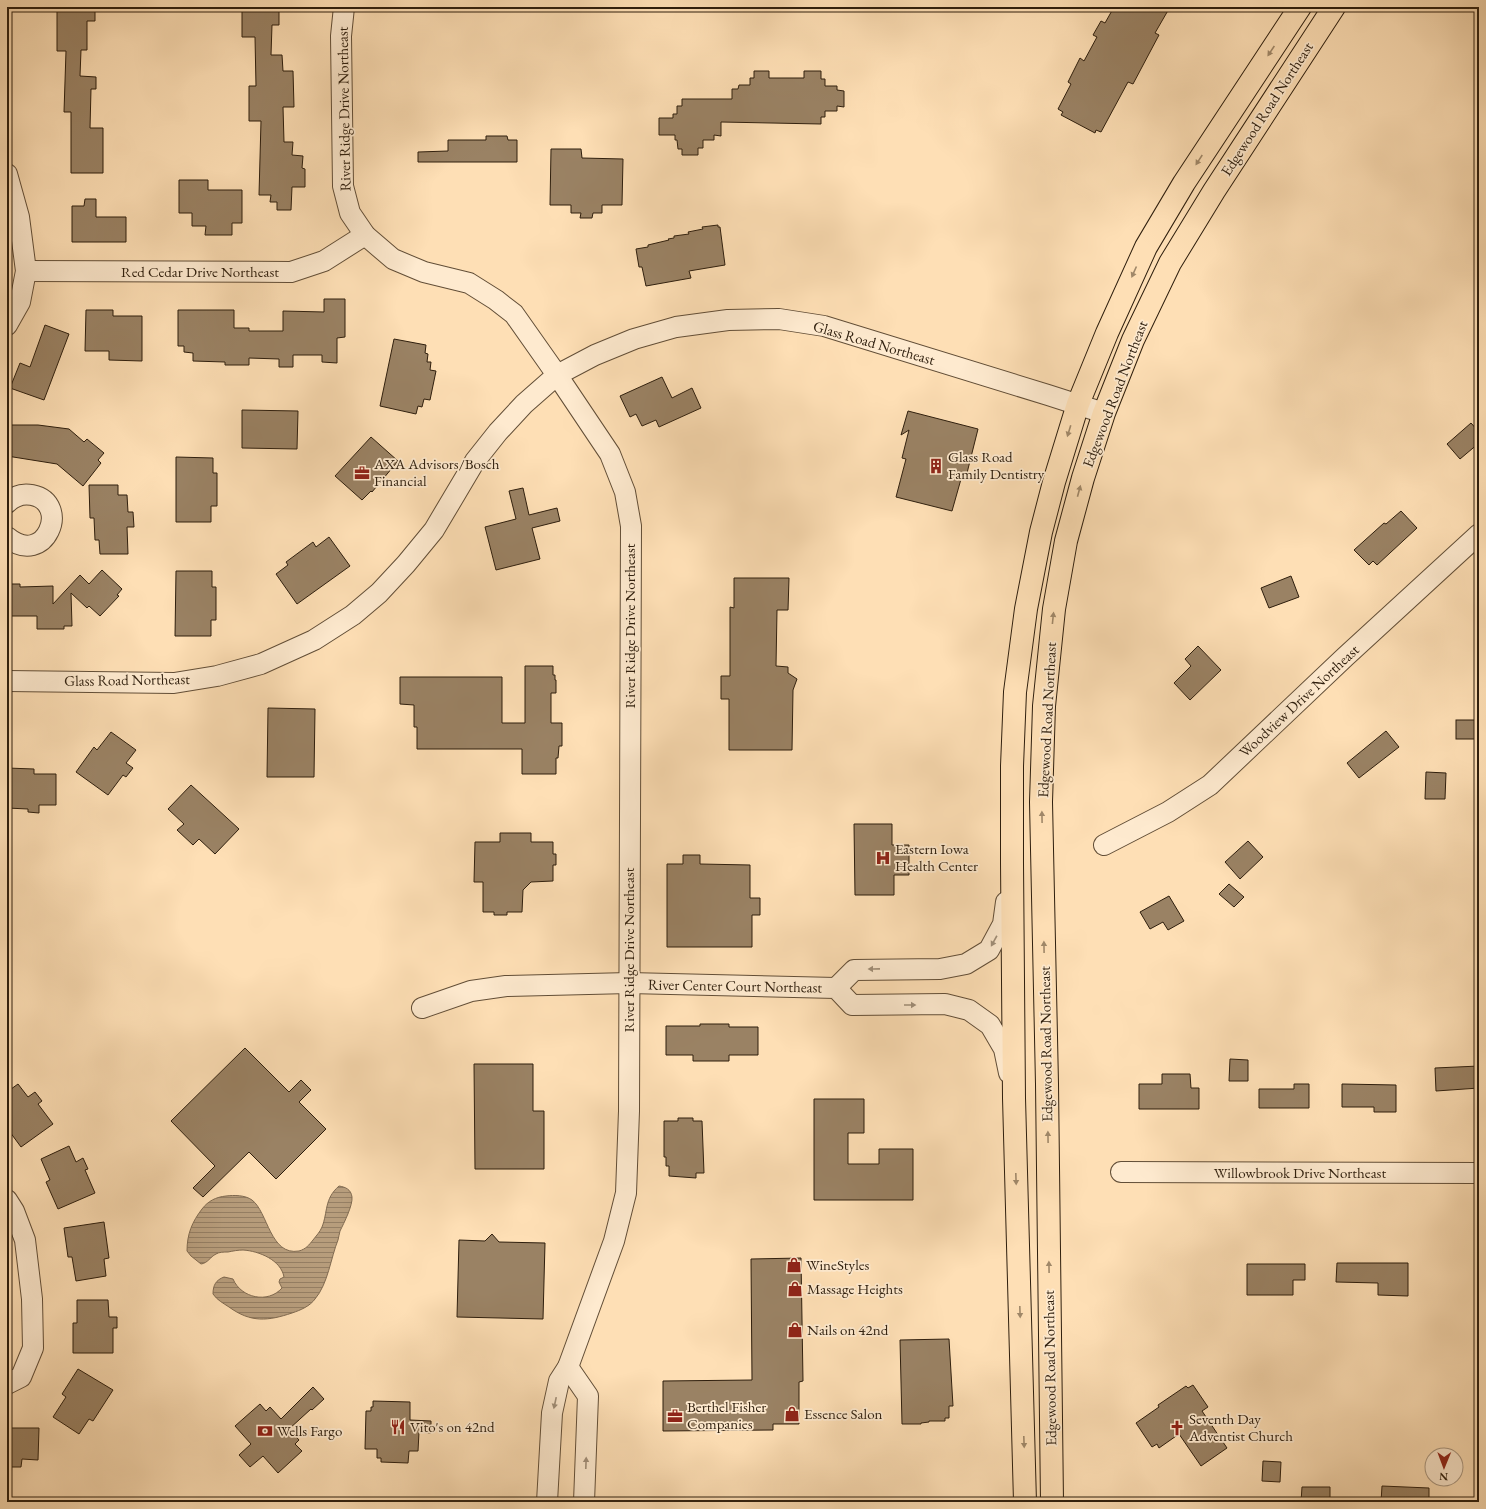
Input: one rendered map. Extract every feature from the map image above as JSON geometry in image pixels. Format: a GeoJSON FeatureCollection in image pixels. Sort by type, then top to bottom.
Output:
{"type":"FeatureCollection","features":[{"type":"Feature","properties":{"kind":"main road","name":"Edgewood Road Northeast"},"geometry":{"type":"LineString","coordinates":[[1052,1502],[1047,1084],[1041,802],[1044,706],[1054,609],[1066,541],[1083,478],[1104,414],[1133,340],[1170,263],[1214,191],[1334,7]]}},
{"type":"Feature","properties":{"kind":"main road","name":"Edgewood Road Northeast"},"geometry":{"type":"LineString","coordinates":[[1022,1498],[1014,1098],[1012,766],[1015,692],[1026,609],[1043,525],[1054,482],[1078,404],[1107,333],[1146,247],[1184,182],[1294,16]]}},
{"type":"Feature","properties":{"kind":"main road"},"geometry":{"type":"LineString","coordinates":[[1276,95],[1294,38],[1294,16]]}},
{"type":"Feature","properties":{"kind":"main road"},"geometry":{"type":"LineString","coordinates":[[1051,1470],[1062,1502]]}},
{"type":"Feature","properties":{"kind":"street","name":"River Ridge Drive Northeast"},"geometry":{"type":"LineString","coordinates":[[344,7],[341,36],[343,186],[350,213],[365,235],[393,259],[424,272],[469,283],[496,300],[514,314],[610,454],[625,492],[631,526],[629,1111],[626,1193],[614,1242],[568,1367],[559,1381],[552,1413],[547,1502]]}},
{"type":"Feature","properties":{"kind":"street"},"geometry":{"type":"LineString","coordinates":[[7,174],[19,216],[26,271],[20,302],[7,325]]}},
{"type":"Feature","properties":{"kind":"street","name":"Red Cedar Drive Northeast"},"geometry":{"type":"LineString","coordinates":[[26,271],[291,272],[324,261],[365,235]]}},
{"type":"Feature","properties":{"kind":"street","name":"Glass Road Northeast"},"geometry":{"type":"LineString","coordinates":[[7,681],[174,682],[217,676],[261,664],[314,640],[353,615],[379,593],[406,564],[434,530],[475,461],[498,432],[524,404],[557,375],[595,355],[634,339],[676,327],[728,320],[778,319],[824,326],[1078,404],[1104,414]]}},
{"type":"Feature","properties":{"kind":"street"},"geometry":{"type":"LineString","coordinates":[[7,503],[18,495],[35,495],[42,499],[48,506],[51,513],[52,522],[46,537],[31,545],[22,545],[7,537]]}},
{"type":"Feature","properties":{"kind":"street","name":"Woodview Drive Northeast"},"geometry":{"type":"LineString","coordinates":[[1104,845],[1168,812],[1210,785],[1479,534]]}},
{"type":"Feature","properties":{"kind":"street","name":"River Center Court Northeast"},"geometry":{"type":"LineString","coordinates":[[836,988],[854,970],[940,969],[966,964],[989,950],[1003,924],[1012,862]]}},
{"type":"Feature","properties":{"kind":"street","name":"River Center Court Northeast"},"geometry":{"type":"LineString","coordinates":[[422,1008],[472,991],[506,986],[629,983],[836,988],[852,1005],[945,1004],[969,1010],[990,1025],[1004,1049],[1014,1098]]}},
{"type":"Feature","properties":{"kind":"street","name":"Willowbrook Drive Northeast"},"geometry":{"type":"LineString","coordinates":[[1121,1172],[1479,1173]]}},
{"type":"Feature","properties":{"kind":"street"},"geometry":{"type":"LineString","coordinates":[[7,1200],[14,1211],[24,1240],[32,1299],[33,1348],[21,1377],[7,1384]]}},
{"type":"Feature","properties":{"kind":"street"},"geometry":{"type":"LineString","coordinates":[[568,1367],[588,1396],[584,1502]]}},
{"type":"Feature","properties":{"kind":"shaded area"},"geometry":{"type":"Polygon","coordinates":[[[339,1186],[349,1190],[352,1197],[351,1205],[340,1231],[323,1286],[311,1304],[299,1311],[283,1316],[260,1319],[245,1316],[237,1312],[220,1301],[213,1294],[214,1285],[217,1281],[224,1277],[233,1279],[242,1291],[255,1297],[270,1296],[282,1288],[279,1282],[280,1279],[284,1277],[279,1266],[274,1261],[256,1252],[239,1250],[223,1252],[214,1255],[201,1264],[191,1256],[187,1251],[189,1234],[195,1219],[207,1204],[216,1198],[226,1196],[249,1198],[257,1206],[271,1232],[282,1247],[289,1251],[299,1251],[309,1245],[320,1231],[331,1196],[339,1186]]]}},
{"type":"Feature","properties":{"kind":"building"},"geometry":{"type":"Polygon","coordinates":[[[57,7],[95,7],[95,21],[87,21],[87,50],[81,50],[80,76],[96,77],[96,89],[91,89],[90,128],[103,128],[103,173],[71,173],[71,112],[64,112],[66,51],[57,51],[57,7]]]}},
{"type":"Feature","properties":{"kind":"building"},"geometry":{"type":"Polygon","coordinates":[[[242,7],[273,7],[273,9],[279,9],[279,25],[272,25],[271,55],[282,55],[283,71],[293,71],[294,107],[283,107],[284,142],[293,142],[292,155],[303,156],[302,168],[305,169],[305,187],[292,187],[291,210],[277,210],[277,202],[270,202],[271,195],[259,195],[261,121],[249,121],[249,86],[256,86],[255,37],[242,37],[242,7]]]}},
{"type":"Feature","properties":{"kind":"building"},"geometry":{"type":"Polygon","coordinates":[[[1114,7],[1170,7],[1155,33],[1159,35],[1133,84],[1128,82],[1101,132],[1096,130],[1095,133],[1061,115],[1063,112],[1058,109],[1071,84],[1068,82],[1080,58],[1084,61],[1097,37],[1093,35],[1101,21],[1105,23],[1114,7]]]}},
{"type":"Feature","properties":{"kind":"building"},"geometry":{"type":"Polygon","coordinates":[[[754,71],[769,71],[769,78],[804,78],[804,71],[821,71],[821,79],[825,79],[825,86],[837,86],[837,90],[844,91],[844,107],[837,106],[837,111],[825,111],[825,117],[821,117],[821,124],[721,122],[721,136],[714,135],[714,140],[703,140],[703,148],[698,148],[698,155],[682,155],[682,149],[678,149],[675,135],[659,135],[659,118],[673,118],[673,114],[677,114],[677,106],[682,106],[682,99],[732,99],[732,89],[738,89],[739,85],[750,85],[750,78],[754,78],[754,71]]]}},
{"type":"Feature","properties":{"kind":"building"},"geometry":{"type":"Polygon","coordinates":[[[486,136],[507,136],[508,140],[517,140],[517,162],[418,162],[418,152],[448,151],[448,140],[486,140],[486,136]]]}},
{"type":"Feature","properties":{"kind":"building"},"geometry":{"type":"Polygon","coordinates":[[[551,149],[581,149],[582,158],[623,159],[622,205],[602,205],[602,213],[593,213],[592,218],[580,218],[581,213],[571,213],[571,205],[550,205],[551,149]]]}},
{"type":"Feature","properties":{"kind":"building"},"geometry":{"type":"Polygon","coordinates":[[[179,180],[208,180],[208,190],[242,190],[242,223],[232,223],[232,235],[205,235],[206,226],[192,226],[192,213],[179,213],[179,180]]]}},
{"type":"Feature","properties":{"kind":"building"},"geometry":{"type":"Polygon","coordinates":[[[85,199],[96,199],[96,217],[126,217],[126,242],[72,242],[72,206],[84,206],[85,199]]]}},
{"type":"Feature","properties":{"kind":"building"},"geometry":{"type":"Polygon","coordinates":[[[718,225],[718,227],[720,227],[725,265],[689,271],[691,278],[646,286],[642,267],[639,267],[636,249],[648,247],[648,245],[669,240],[668,239],[674,238],[674,236],[689,234],[688,232],[703,229],[702,227],[718,225]]]}},
{"type":"Feature","properties":{"kind":"building"},"geometry":{"type":"Polygon","coordinates":[[[324,299],[345,299],[345,337],[337,338],[337,363],[322,362],[322,355],[293,355],[293,367],[279,367],[279,359],[249,358],[249,365],[225,365],[225,362],[193,361],[193,353],[184,352],[184,346],[178,346],[178,310],[234,310],[234,328],[249,328],[249,331],[283,331],[283,311],[324,312],[324,299]]]}},
{"type":"Feature","properties":{"kind":"building"},"geometry":{"type":"Polygon","coordinates":[[[86,310],[113,310],[113,316],[142,316],[142,361],[109,360],[109,351],[85,351],[86,310]]]}},
{"type":"Feature","properties":{"kind":"building"},"geometry":{"type":"Polygon","coordinates":[[[45,325],[69,334],[44,400],[10,388],[20,363],[30,367],[45,325]]]}},
{"type":"Feature","properties":{"kind":"building"},"geometry":{"type":"Polygon","coordinates":[[[394,339],[426,345],[425,353],[428,354],[427,362],[431,362],[430,370],[436,371],[430,400],[424,399],[422,407],[418,406],[416,414],[380,406],[394,339]]]}},
{"type":"Feature","properties":{"kind":"building"},"geometry":{"type":"Polygon","coordinates":[[[662,377],[672,398],[692,388],[701,408],[659,427],[656,420],[642,426],[636,414],[630,417],[620,396],[662,377]]]}},
{"type":"Feature","properties":{"kind":"building"},"geometry":{"type":"Polygon","coordinates":[[[242,410],[298,411],[297,449],[242,448],[242,410]]]}},
{"type":"Feature","properties":{"kind":"building","name":"Glass Road Family Dentistry"},"geometry":{"type":"Polygon","coordinates":[[[908,411],[978,429],[967,473],[963,472],[952,511],[896,497],[906,459],[902,458],[909,430],[901,435],[908,411]]]}},
{"type":"Feature","properties":{"kind":"building"},"geometry":{"type":"Polygon","coordinates":[[[1471,423],[1479,432],[1479,443],[1460,459],[1447,444],[1471,423]]]}},
{"type":"Feature","properties":{"kind":"building"},"geometry":{"type":"Polygon","coordinates":[[[7,425],[38,425],[69,429],[84,442],[87,439],[104,453],[98,460],[101,463],[83,486],[57,464],[7,456],[7,425]]]}},
{"type":"Feature","properties":{"kind":"building"},"geometry":{"type":"Polygon","coordinates":[[[371,437],[398,461],[372,492],[371,491],[362,500],[335,476],[371,437]]]}},
{"type":"Feature","properties":{"kind":"building"},"geometry":{"type":"Polygon","coordinates":[[[176,457],[213,458],[213,473],[217,473],[217,506],[211,506],[211,522],[176,522],[176,457]]]}},
{"type":"Feature","properties":{"kind":"building"},"geometry":{"type":"Polygon","coordinates":[[[89,485],[118,485],[118,495],[127,495],[128,512],[133,512],[134,527],[127,527],[128,554],[100,554],[99,540],[95,540],[94,518],[90,518],[89,485]]]}},
{"type":"Feature","properties":{"kind":"building"},"geometry":{"type":"Polygon","coordinates":[[[523,488],[529,515],[557,508],[560,521],[532,528],[540,559],[496,570],[485,527],[516,519],[509,491],[523,488]]]}},
{"type":"Feature","properties":{"kind":"building"},"geometry":{"type":"Polygon","coordinates":[[[1401,511],[1417,528],[1377,565],[1373,561],[1369,565],[1354,550],[1384,523],[1386,524],[1401,511]]]}},
{"type":"Feature","properties":{"kind":"building"},"geometry":{"type":"Polygon","coordinates":[[[329,537],[350,566],[297,604],[276,574],[288,565],[286,562],[313,542],[316,547],[329,537]]]}},
{"type":"Feature","properties":{"kind":"building"},"geometry":{"type":"Polygon","coordinates":[[[102,570],[122,589],[117,595],[119,596],[100,616],[89,606],[87,608],[71,593],[72,626],[64,626],[64,629],[37,629],[37,616],[7,616],[7,584],[20,584],[20,587],[53,586],[53,604],[80,575],[89,584],[102,570]]]}},
{"type":"Feature","properties":{"kind":"building"},"geometry":{"type":"Polygon","coordinates":[[[176,571],[212,571],[212,587],[216,587],[216,620],[211,620],[211,636],[175,636],[176,571]]]}},
{"type":"Feature","properties":{"kind":"building"},"geometry":{"type":"Polygon","coordinates":[[[1291,576],[1299,597],[1269,608],[1261,588],[1291,576]]]}},
{"type":"Feature","properties":{"kind":"building"},"geometry":{"type":"Polygon","coordinates":[[[734,578],[789,578],[788,610],[777,610],[776,666],[788,667],[788,673],[797,679],[793,690],[792,750],[729,750],[729,699],[721,699],[721,676],[730,676],[730,607],[734,608],[734,578]]]}},
{"type":"Feature","properties":{"kind":"building"},"geometry":{"type":"Polygon","coordinates":[[[1198,646],[1221,670],[1190,700],[1174,683],[1191,666],[1185,659],[1198,646]]]}},
{"type":"Feature","properties":{"kind":"building"},"geometry":{"type":"Polygon","coordinates":[[[525,666],[553,666],[553,675],[555,675],[556,680],[556,693],[551,693],[551,723],[562,723],[562,746],[559,746],[558,758],[556,758],[556,774],[522,774],[522,749],[417,749],[417,727],[414,727],[414,705],[400,704],[400,677],[502,677],[502,723],[525,723],[525,666]]]}},
{"type":"Feature","properties":{"kind":"building"},"geometry":{"type":"Polygon","coordinates":[[[268,708],[315,709],[314,777],[267,777],[268,708]]]}},
{"type":"Feature","properties":{"kind":"building"},"geometry":{"type":"Polygon","coordinates":[[[1456,720],[1479,720],[1479,739],[1456,739],[1456,720]]]}},
{"type":"Feature","properties":{"kind":"building"},"geometry":{"type":"Polygon","coordinates":[[[1386,731],[1399,747],[1359,778],[1347,763],[1386,731]]]}},
{"type":"Feature","properties":{"kind":"building"},"geometry":{"type":"Polygon","coordinates":[[[111,732],[136,750],[126,763],[133,768],[126,777],[123,775],[108,795],[76,772],[94,747],[97,750],[111,732]]]}},
{"type":"Feature","properties":{"kind":"building"},"geometry":{"type":"Polygon","coordinates":[[[7,768],[34,769],[34,774],[56,774],[56,805],[39,805],[39,813],[28,812],[28,809],[7,808],[7,768]]]}},
{"type":"Feature","properties":{"kind":"building"},"geometry":{"type":"Polygon","coordinates":[[[1426,772],[1446,773],[1445,799],[1425,799],[1426,772]]]}},
{"type":"Feature","properties":{"kind":"building"},"geometry":{"type":"Polygon","coordinates":[[[191,785],[239,829],[215,854],[199,839],[193,845],[177,830],[184,824],[168,809],[191,785]]]}},
{"type":"Feature","properties":{"kind":"building","name":"Eastern Iowa Health Center"},"geometry":{"type":"Polygon","coordinates":[[[854,824],[892,824],[892,845],[909,845],[909,875],[894,875],[894,895],[855,895],[854,824]]]}},
{"type":"Feature","properties":{"kind":"building"},"geometry":{"type":"Polygon","coordinates":[[[500,833],[531,833],[531,842],[553,842],[553,854],[556,854],[556,865],[553,865],[553,881],[531,882],[523,890],[522,912],[507,912],[507,915],[494,915],[494,912],[483,912],[483,882],[474,882],[475,842],[500,842],[500,833]]]}},
{"type":"Feature","properties":{"kind":"building"},"geometry":{"type":"Polygon","coordinates":[[[1248,841],[1263,857],[1240,879],[1225,862],[1248,841]]]}},
{"type":"Feature","properties":{"kind":"building"},"geometry":{"type":"Polygon","coordinates":[[[683,855],[700,855],[700,864],[750,865],[750,898],[760,898],[760,915],[752,915],[752,947],[667,947],[667,864],[683,864],[683,855]]]}},
{"type":"Feature","properties":{"kind":"building"},"geometry":{"type":"Polygon","coordinates":[[[1229,884],[1244,897],[1234,907],[1219,894],[1229,884]]]}},
{"type":"Feature","properties":{"kind":"building"},"geometry":{"type":"Polygon","coordinates":[[[1169,896],[1184,921],[1168,930],[1163,922],[1150,929],[1140,912],[1169,896]]]}},
{"type":"Feature","properties":{"kind":"building"},"geometry":{"type":"Polygon","coordinates":[[[700,1024],[729,1024],[729,1027],[758,1027],[758,1055],[729,1055],[729,1061],[693,1061],[693,1055],[666,1055],[666,1026],[700,1026],[700,1024]]]}},
{"type":"Feature","properties":{"kind":"building"},"geometry":{"type":"Polygon","coordinates":[[[245,1048],[289,1092],[301,1080],[311,1090],[299,1102],[326,1129],[276,1179],[249,1152],[203,1197],[193,1188],[215,1166],[171,1121],[245,1048]]]}},
{"type":"Feature","properties":{"kind":"building"},"geometry":{"type":"Polygon","coordinates":[[[1230,1059],[1248,1060],[1248,1081],[1229,1081],[1230,1059]]]}},
{"type":"Feature","properties":{"kind":"building"},"geometry":{"type":"Polygon","coordinates":[[[474,1064],[533,1064],[533,1111],[544,1111],[544,1169],[475,1169],[474,1064]]]}},
{"type":"Feature","properties":{"kind":"building"},"geometry":{"type":"Polygon","coordinates":[[[1479,1066],[1479,1088],[1436,1091],[1435,1068],[1479,1066]]]}},
{"type":"Feature","properties":{"kind":"building"},"geometry":{"type":"Polygon","coordinates":[[[1162,1074],[1190,1074],[1191,1088],[1199,1088],[1199,1109],[1139,1109],[1139,1084],[1162,1084],[1162,1074]]]}},
{"type":"Feature","properties":{"kind":"building"},"geometry":{"type":"Polygon","coordinates":[[[18,1084],[28,1097],[35,1092],[42,1101],[38,1104],[53,1124],[21,1147],[7,1128],[7,1092],[18,1084]]]}},
{"type":"Feature","properties":{"kind":"building"},"geometry":{"type":"Polygon","coordinates":[[[1294,1084],[1309,1084],[1309,1108],[1259,1108],[1259,1089],[1294,1089],[1294,1084]]]}},
{"type":"Feature","properties":{"kind":"building"},"geometry":{"type":"Polygon","coordinates":[[[1342,1084],[1396,1085],[1396,1112],[1374,1112],[1374,1107],[1342,1107],[1342,1084]]]}},
{"type":"Feature","properties":{"kind":"building"},"geometry":{"type":"Polygon","coordinates":[[[814,1099],[864,1099],[864,1133],[848,1133],[848,1164],[879,1164],[879,1149],[913,1149],[913,1200],[814,1200],[814,1099]]]}},
{"type":"Feature","properties":{"kind":"building"},"geometry":{"type":"Polygon","coordinates":[[[678,1118],[693,1118],[693,1121],[702,1121],[704,1173],[696,1173],[696,1178],[669,1176],[669,1166],[666,1166],[666,1157],[664,1157],[664,1121],[678,1121],[678,1118]]]}},
{"type":"Feature","properties":{"kind":"building"},"geometry":{"type":"Polygon","coordinates":[[[69,1146],[76,1162],[83,1158],[88,1169],[85,1170],[95,1193],[58,1209],[46,1182],[50,1180],[41,1159],[69,1146]]]}},
{"type":"Feature","properties":{"kind":"building"},"geometry":{"type":"Polygon","coordinates":[[[104,1222],[109,1258],[104,1259],[106,1276],[76,1281],[72,1257],[68,1257],[64,1228],[104,1222]]]}},
{"type":"Feature","properties":{"kind":"building"},"geometry":{"type":"Polygon","coordinates":[[[492,1234],[499,1242],[545,1243],[543,1319],[457,1317],[459,1240],[485,1241],[492,1234]]]}},
{"type":"Feature","properties":{"kind":"building"},"geometry":{"type":"Polygon","coordinates":[[[801,1258],[803,1381],[799,1382],[799,1424],[773,1424],[773,1430],[663,1431],[663,1381],[752,1380],[751,1259],[801,1258]]]}},
{"type":"Feature","properties":{"kind":"building"},"geometry":{"type":"Polygon","coordinates":[[[1337,1263],[1408,1263],[1408,1296],[1378,1295],[1378,1283],[1336,1282],[1337,1263]]]}},
{"type":"Feature","properties":{"kind":"building"},"geometry":{"type":"Polygon","coordinates":[[[1247,1264],[1305,1264],[1305,1280],[1293,1280],[1293,1295],[1247,1295],[1247,1264]]]}},
{"type":"Feature","properties":{"kind":"building"},"geometry":{"type":"Polygon","coordinates":[[[77,1300],[108,1300],[109,1317],[117,1317],[117,1328],[113,1328],[113,1353],[73,1353],[73,1323],[77,1323],[77,1300]]]}},
{"type":"Feature","properties":{"kind":"building"},"geometry":{"type":"Polygon","coordinates":[[[949,1339],[953,1406],[949,1406],[949,1418],[945,1418],[945,1421],[929,1421],[921,1424],[902,1424],[900,1340],[949,1339]]]}},
{"type":"Feature","properties":{"kind":"building"},"geometry":{"type":"Polygon","coordinates":[[[78,1369],[113,1390],[93,1421],[89,1419],[79,1434],[53,1417],[66,1397],[62,1394],[78,1369]]]}},
{"type":"Feature","properties":{"kind":"building","name":"Seventh Day Adventist Church"},"geometry":{"type":"Polygon","coordinates":[[[1193,1385],[1208,1407],[1202,1411],[1227,1448],[1201,1466],[1179,1434],[1159,1448],[1157,1444],[1152,1447],[1136,1423],[1159,1407],[1158,1405],[1186,1386],[1188,1388],[1193,1385]]]}},
{"type":"Feature","properties":{"kind":"building","name":"Wells Fargo"},"geometry":{"type":"Polygon","coordinates":[[[313,1387],[324,1399],[289,1429],[299,1440],[295,1444],[302,1451],[278,1473],[263,1456],[250,1467],[239,1455],[251,1444],[235,1426],[260,1404],[266,1411],[270,1407],[281,1419],[313,1387]]]}},
{"type":"Feature","properties":{"kind":"building","name":"Vito's on 42nd"},"geometry":{"type":"Polygon","coordinates":[[[373,1401],[410,1402],[410,1420],[431,1421],[431,1433],[419,1432],[418,1451],[409,1451],[408,1463],[381,1462],[381,1458],[377,1458],[377,1449],[365,1449],[366,1411],[371,1411],[373,1401]]]}},
{"type":"Feature","properties":{"kind":"building"},"geometry":{"type":"Polygon","coordinates":[[[7,1428],[39,1428],[38,1460],[22,1459],[21,1467],[10,1467],[10,1463],[7,1463],[7,1428]]]}},
{"type":"Feature","properties":{"kind":"building"},"geometry":{"type":"Polygon","coordinates":[[[1263,1461],[1281,1462],[1280,1482],[1262,1481],[1263,1461]]]}},
{"type":"Feature","properties":{"kind":"building"},"geometry":{"type":"Polygon","coordinates":[[[1382,1486],[1429,1488],[1429,1502],[1381,1502],[1382,1486]]]}},
{"type":"Feature","properties":{"kind":"building"},"geometry":{"type":"Polygon","coordinates":[[[1302,1487],[1330,1487],[1330,1502],[1301,1502],[1302,1487]]]}},
{"type":"Feature","properties":{"kind":"place","name":"Glass Road Family Dentistry"},"geometry":{"type":"Point","coordinates":[936,466]}},
{"type":"Feature","properties":{"kind":"place","name":"AXA Advisors/Bosch Financial"},"geometry":{"type":"Point","coordinates":[362,473]}},
{"type":"Feature","properties":{"kind":"place","name":"Eastern Iowa Health Center"},"geometry":{"type":"Point","coordinates":[883,858]}},
{"type":"Feature","properties":{"kind":"place","name":"WineStyles"},"geometry":{"type":"Point","coordinates":[794,1265]}},
{"type":"Feature","properties":{"kind":"place","name":"Massage Heights"},"geometry":{"type":"Point","coordinates":[795,1289]}},
{"type":"Feature","properties":{"kind":"place","name":"Nails on 42nd"},"geometry":{"type":"Point","coordinates":[795,1330]}},
{"type":"Feature","properties":{"kind":"place","name":"Essence Salon"},"geometry":{"type":"Point","coordinates":[792,1414]}},
{"type":"Feature","properties":{"kind":"place","name":"Berthel Fisher Companies"},"geometry":{"type":"Point","coordinates":[675,1416]}},
{"type":"Feature","properties":{"kind":"place","name":"Vito's on 42nd"},"geometry":{"type":"Point","coordinates":[398,1427]}},
{"type":"Feature","properties":{"kind":"place","name":"Seventh Day Adventist Church"},"geometry":{"type":"Point","coordinates":[1177,1428]}},
{"type":"Feature","properties":{"kind":"place","name":"Wells Fargo"},"geometry":{"type":"Point","coordinates":[265,1431]}}]}
